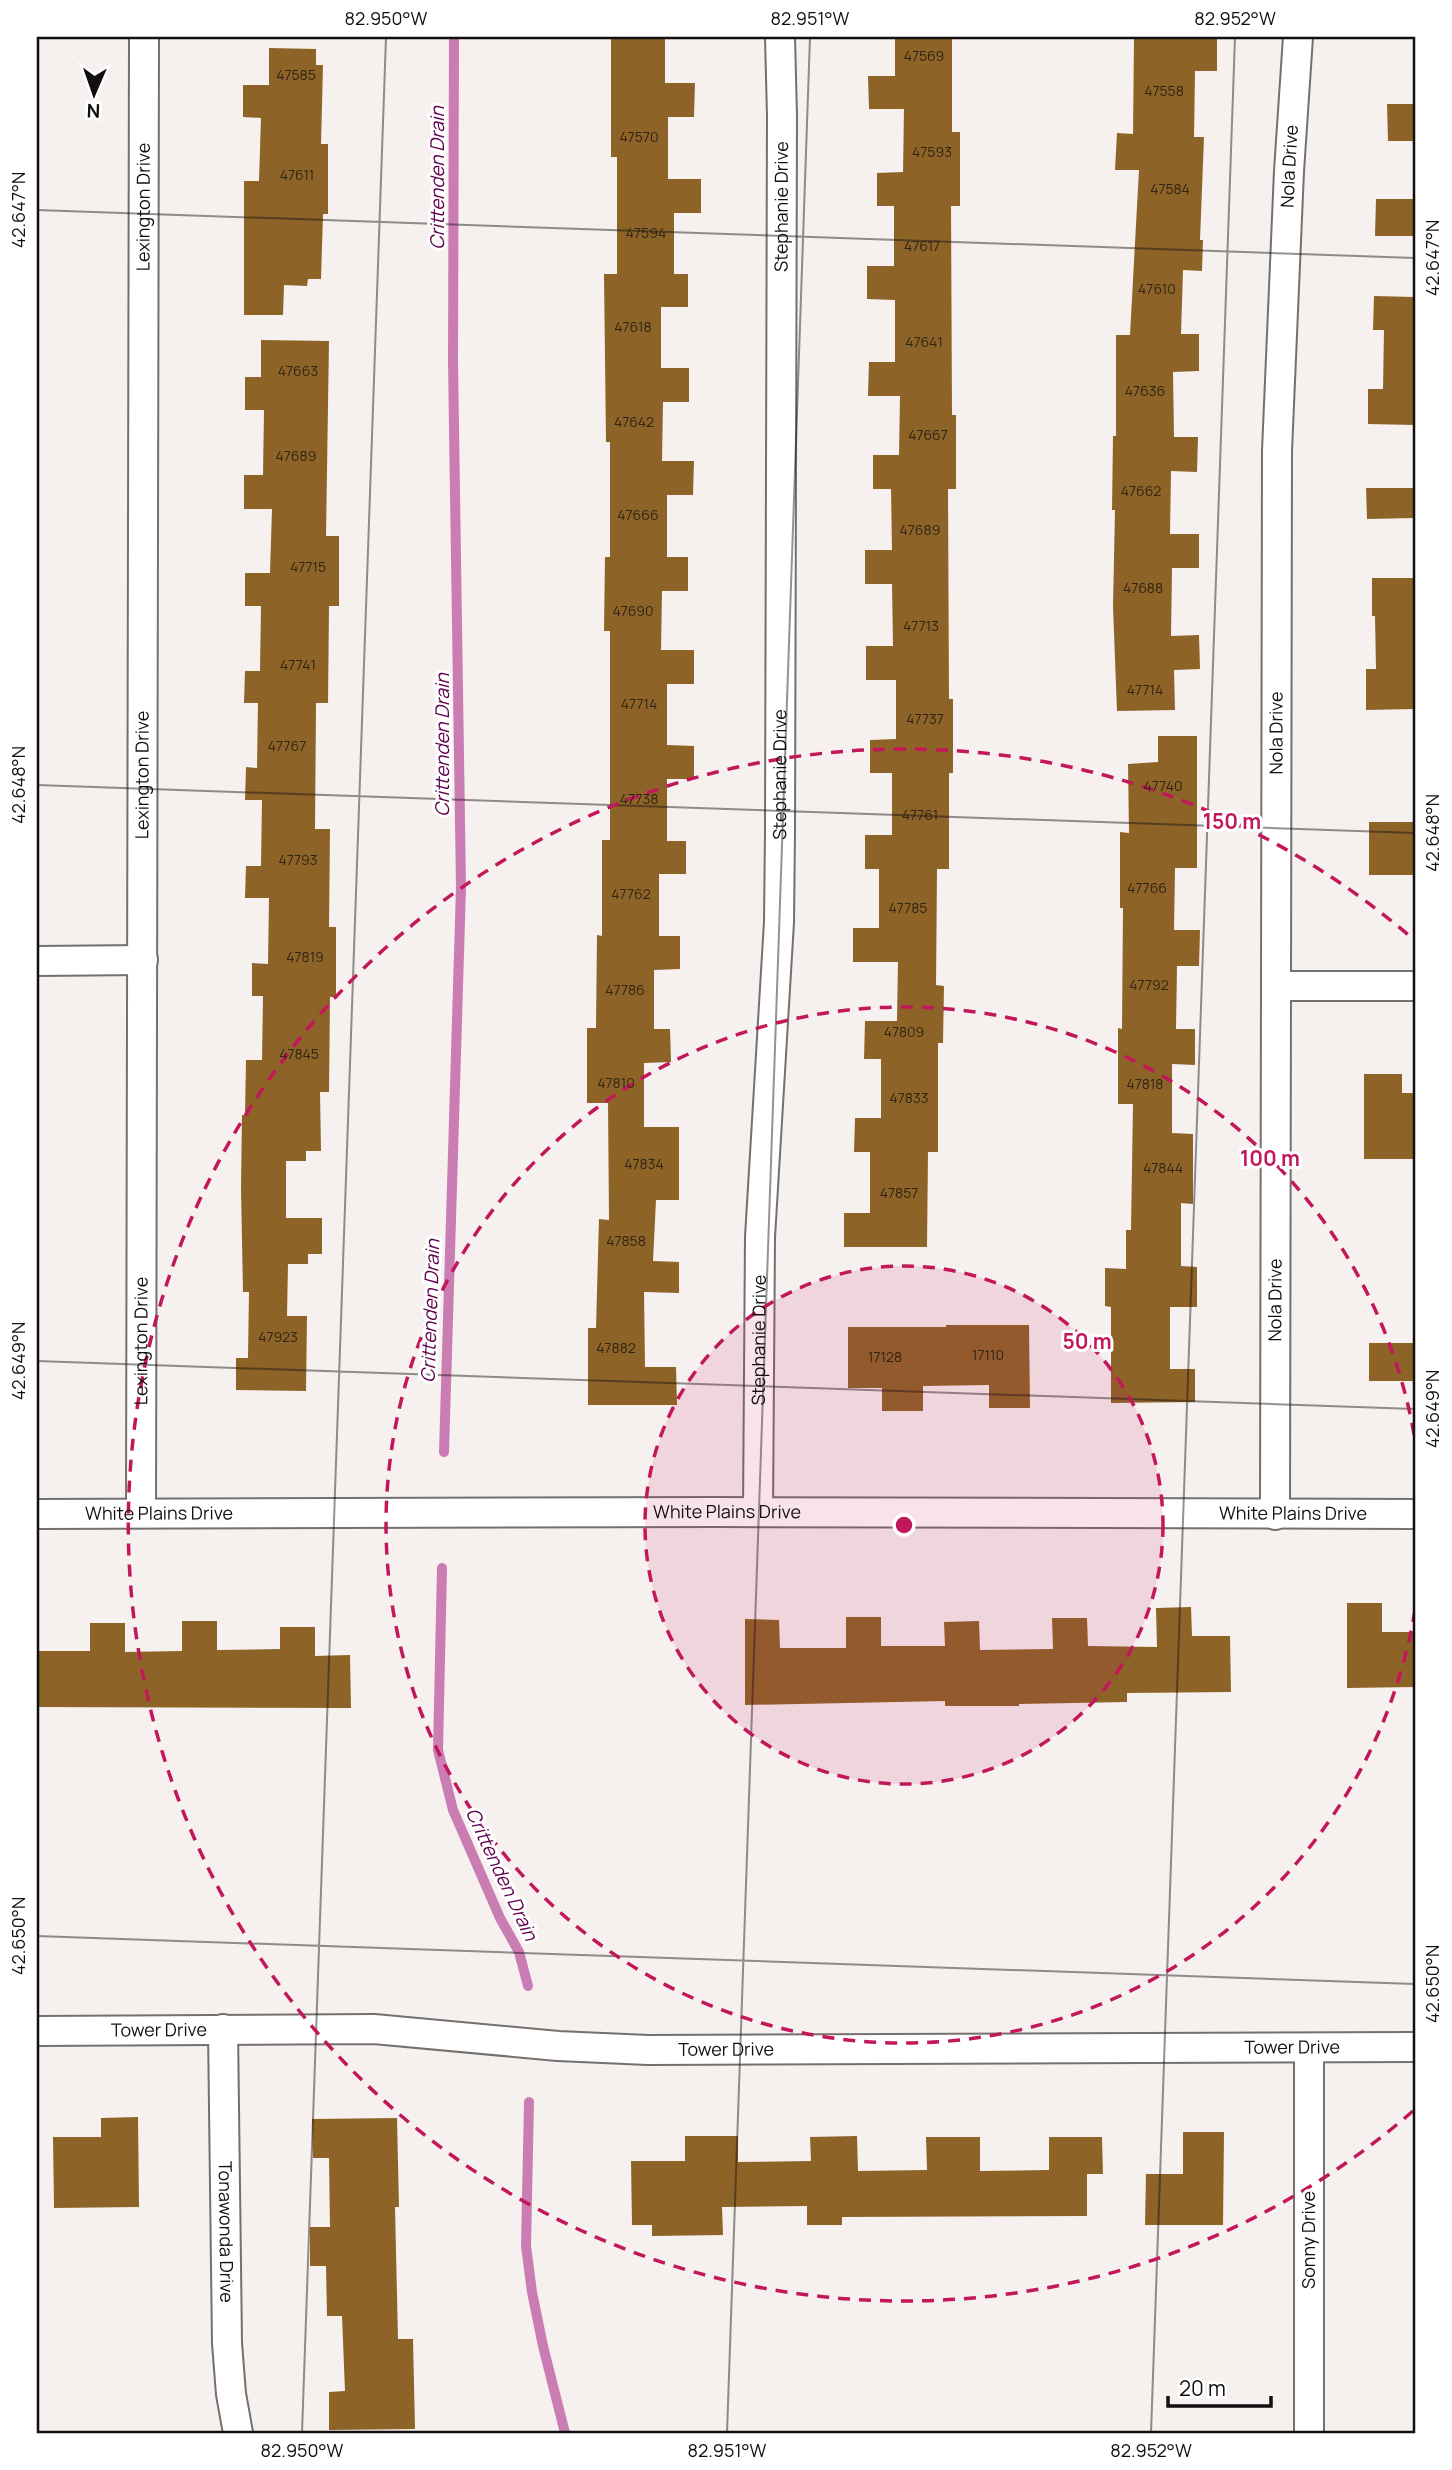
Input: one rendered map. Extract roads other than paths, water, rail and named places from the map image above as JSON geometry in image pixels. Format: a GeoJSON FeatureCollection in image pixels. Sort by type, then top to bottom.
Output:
{"type":"FeatureCollection","features":[{"type":"Feature","properties":{"kind":"street","name":"Lexington Drive"},"geometry":{"type":"LineString","coordinates":[[141,1513],[144,37]]}},
{"type":"Feature","properties":{"kind":"street","name":"Stephanie Drive"},"geometry":{"type":"LineString","coordinates":[[758,1512],[760,1237],[779,922],[782,186],[780,37]]}},
{"type":"Feature","properties":{"kind":"street","name":"Nola Drive"},"geometry":{"type":"LineString","coordinates":[[1275,1515],[1277,451],[1289,171],[1298,37]]}},
{"type":"Feature","properties":{"kind":"street"},"geometry":{"type":"LineString","coordinates":[[37,961],[143,960]]}},
{"type":"Feature","properties":{"kind":"street"},"geometry":{"type":"LineString","coordinates":[[1276,986],[1415,986]]}},
{"type":"Feature","properties":{"kind":"street","name":"White Plains Drive"},"geometry":{"type":"LineString","coordinates":[[37,1514],[1415,1514]]}},
{"type":"Feature","properties":{"kind":"street","name":"Tonawonda Drive"},"geometry":{"type":"LineString","coordinates":[[223,2029],[227,2343],[231,2394],[239,2433]]}},
{"type":"Feature","properties":{"kind":"street","name":"Tower Drive"},"geometry":{"type":"LineString","coordinates":[[37,2031],[374,2029],[558,2046],[637,2050],[1415,2047]]}},
{"type":"Feature","properties":{"kind":"street","name":"Sonny Drive"},"geometry":{"type":"LineString","coordinates":[[1309,2048],[1310,2433]]}},
{"type":"Feature","properties":{"kind":"waterway","name":"Crittenden Drain"},"geometry":{"type":"LineString","coordinates":[[444,1452],[461,887],[453,361],[454,37]]}},
{"type":"Feature","properties":{"kind":"waterway","name":"Crittenden Drain"},"geometry":{"type":"LineString","coordinates":[[442,1568],[438,1750],[453,1810],[500,1918],[519,1952],[528,1986]]}},
{"type":"Feature","properties":{"kind":"waterway","name":"Crittenden Drain"},"geometry":{"type":"LineString","coordinates":[[529,2102],[526,2246],[543,2346],[565,2433]]}}]}
